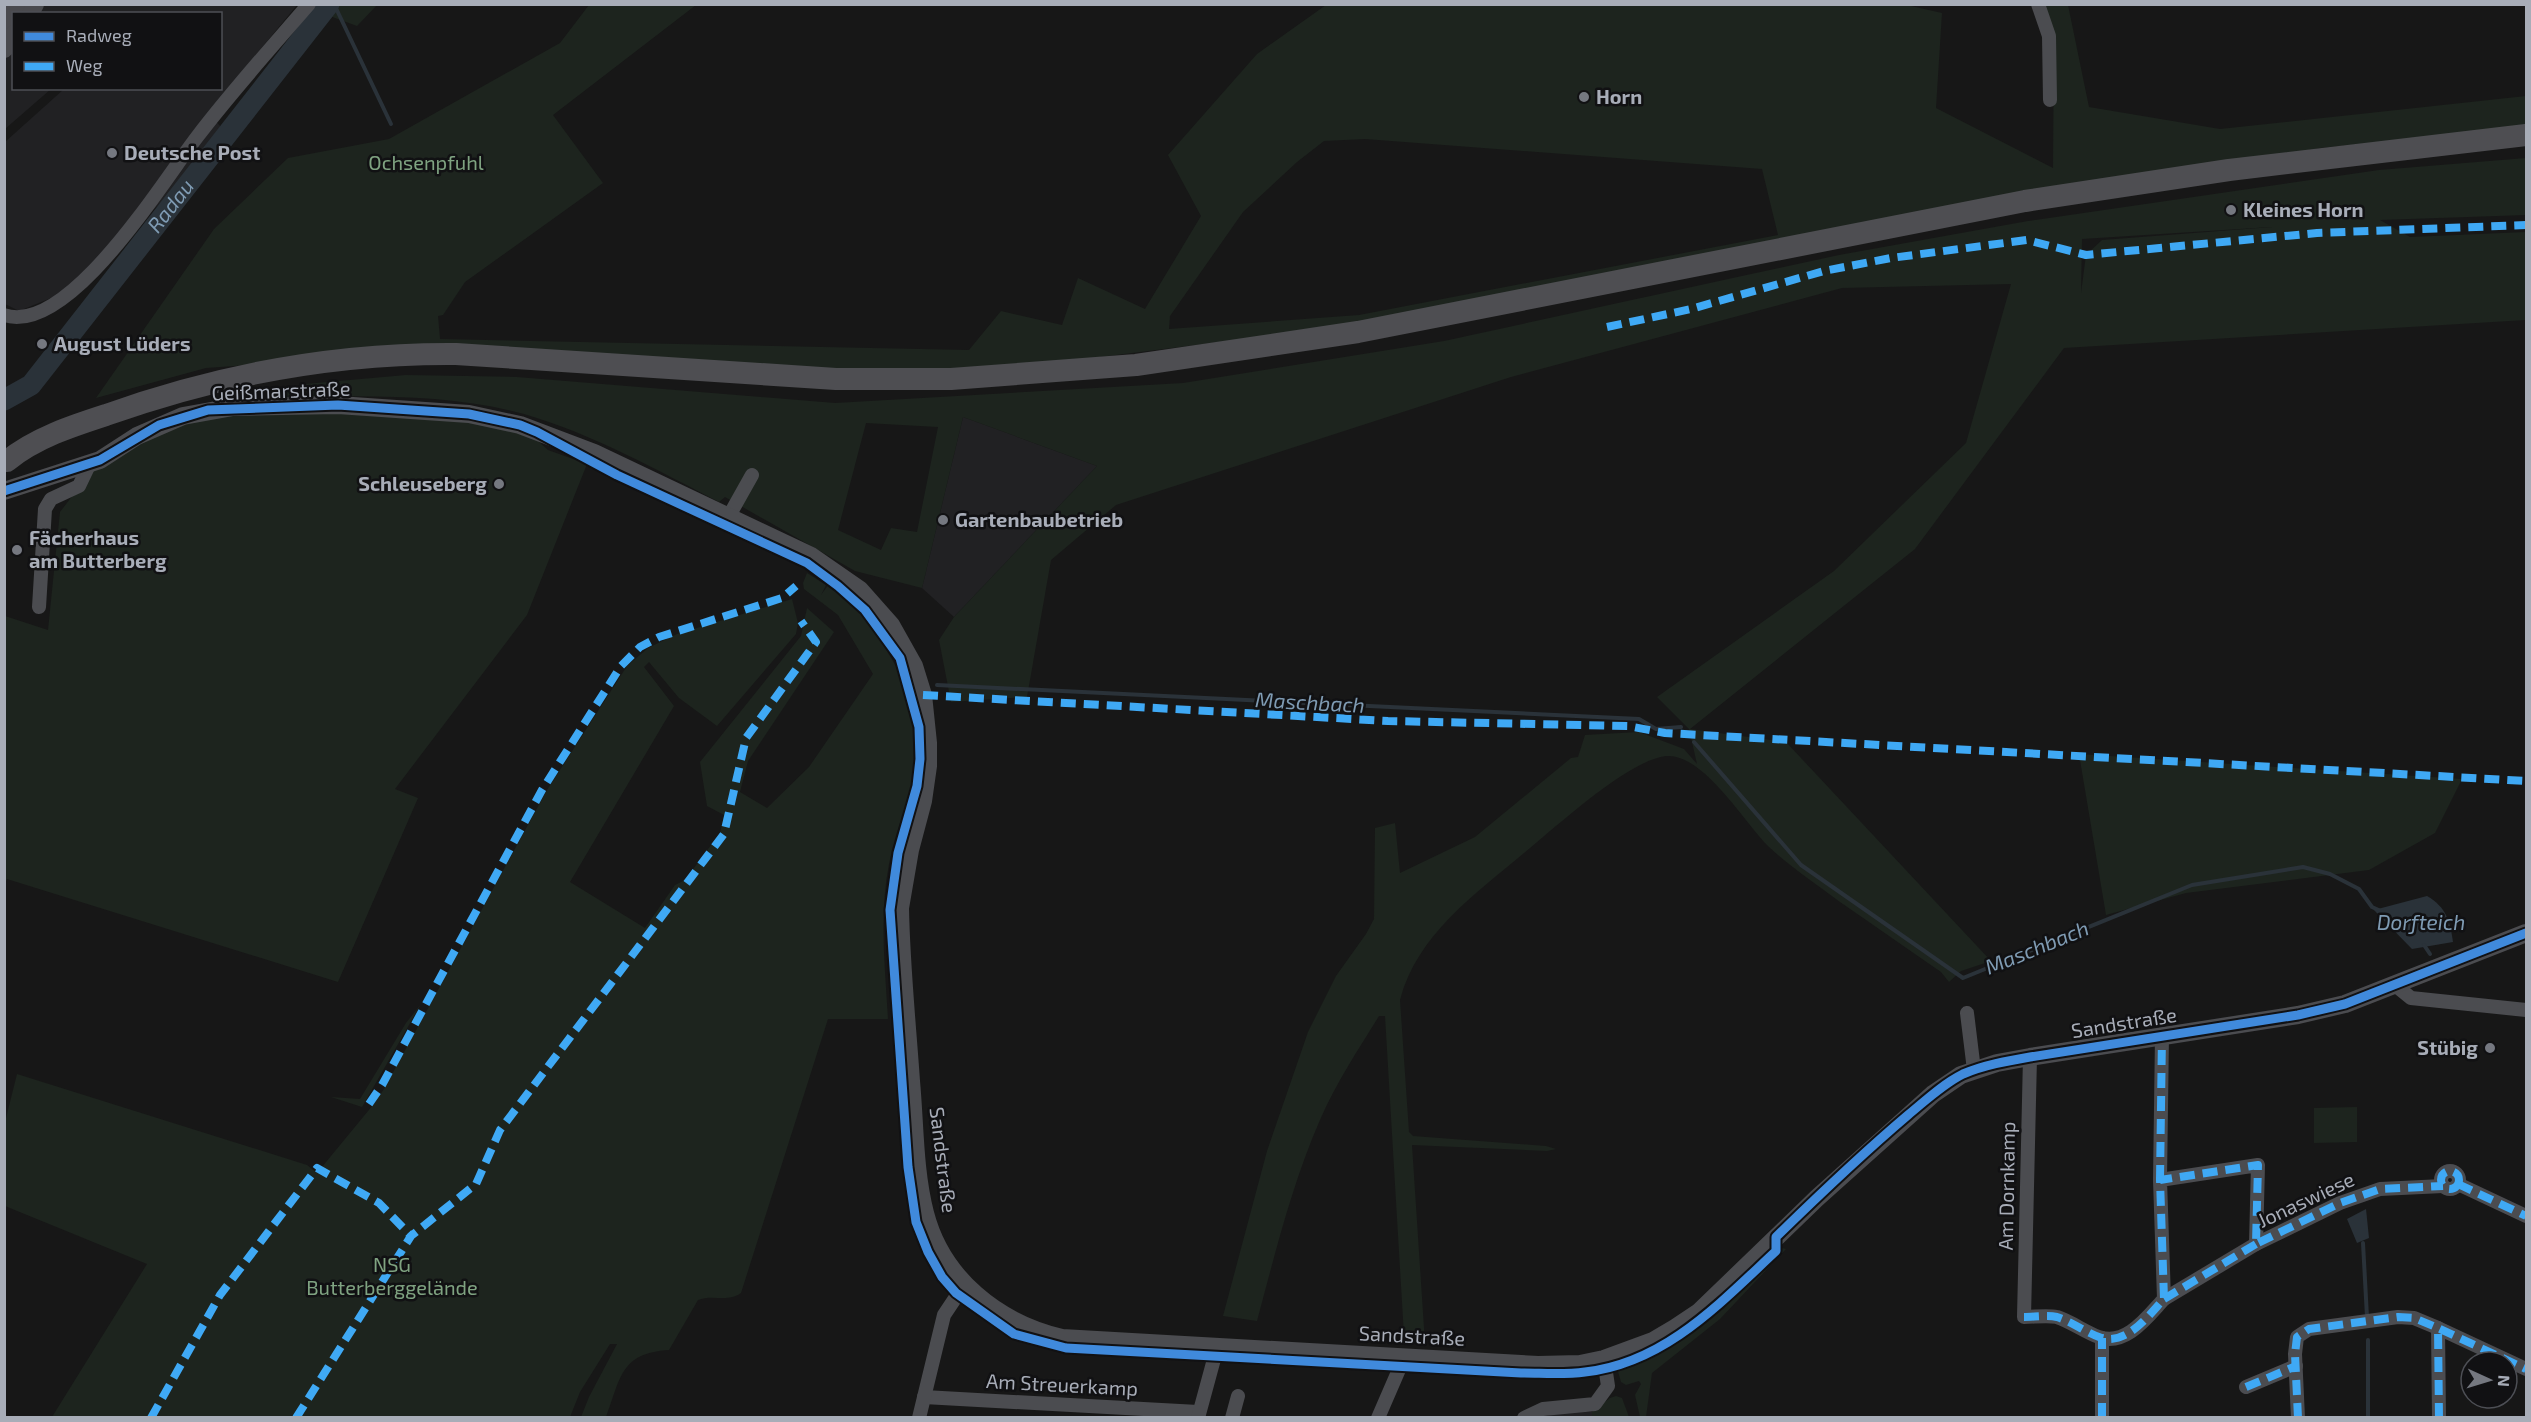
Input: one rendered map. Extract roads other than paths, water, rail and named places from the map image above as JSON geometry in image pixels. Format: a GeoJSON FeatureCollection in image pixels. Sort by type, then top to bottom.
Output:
{"type":"FeatureCollection","features":[{"type":"Feature","properties":{"kind":"highway"},"geometry":{"type":"LineString","coordinates":[[6,462],[25,446],[139,408],[251,383],[370,368],[488,366],[836,385],[1012,388],[1259,361],[1427,331],[2026,207],[2327,157],[2526,135]]}},
{"type":"Feature","properties":{"kind":"highway"},"geometry":{"type":"LineString","coordinates":[[2097,195],[2526,147]]}},
{"type":"Feature","properties":{"kind":"main road"},"geometry":{"type":"LineString","coordinates":[[4,20],[15,4]]}},
{"type":"Feature","properties":{"kind":"street"},"geometry":{"type":"LineString","coordinates":[[4,315],[33,316],[70,293],[94,271],[198,135],[309,4]]}},
{"type":"Feature","properties":{"kind":"street"},"geometry":{"type":"LineString","coordinates":[[2038,4],[2049,36],[2050,100]]}},
{"type":"Feature","properties":{"kind":"street","name":"Geißmarstraße"},"geometry":{"type":"LineString","coordinates":[[4,491],[90,463],[159,425],[208,410],[338,405],[469,414],[520,425],[594,453],[811,556],[860,590],[891,625],[914,666],[926,712],[928,766],[923,801],[903,882],[900,908]]}},
{"type":"Feature","properties":{"kind":"street"},"geometry":{"type":"LineString","coordinates":[[39,607],[45,509],[51,499],[79,486],[90,463]]}},
{"type":"Feature","properties":{"kind":"street"},"geometry":{"type":"LineString","coordinates":[[729,516],[752,475]]}},
{"type":"Feature","properties":{"kind":"street","name":"Sandstraße"},"geometry":{"type":"LineString","coordinates":[[900,908],[921,1194],[934,1240],[964,1285],[1002,1315],[1046,1334],[1083,1340],[1538,1365],[1580,1364],[1604,1359],[1653,1341],[1699,1312],[1889,1131],[1933,1094],[1961,1075],[2030,1057],[2307,1013],[2345,1004],[2439,965],[2526,933]]}},
{"type":"Feature","properties":{"kind":"street"},"geometry":{"type":"LineString","coordinates":[[2395,985],[2411,998],[2526,1010]]}},
{"type":"Feature","properties":{"kind":"street"},"geometry":{"type":"LineString","coordinates":[[1966,1013],[1974,1070]]}},
{"type":"Feature","properties":{"kind":"street"},"geometry":{"type":"LineString","coordinates":[[2162,1035],[2160,1180],[2164,1299]]}},
{"type":"Feature","properties":{"kind":"street","name":"Am Dornkamp"},"geometry":{"type":"LineString","coordinates":[[2030,1057],[2024,1317],[2054,1317],[2102,1338]]}},
{"type":"Feature","properties":{"kind":"street","name":"Jonaswiese"},"geometry":{"type":"LineString","coordinates":[[2160,1180],[2258,1165],[2256,1244]]}},
{"type":"Feature","properties":{"kind":"street","name":"Jonaswiese"},"geometry":{"type":"LineString","coordinates":[[2102,1338],[2124,1337],[2164,1299],[2256,1244],[2340,1203],[2380,1189],[2443,1186],[2451,1189],[2458,1184],[2526,1216]]}},
{"type":"Feature","properties":{"kind":"street"},"geometry":{"type":"LineString","coordinates":[[919,1418],[944,1315],[964,1285]]}},
{"type":"Feature","properties":{"kind":"street"},"geometry":{"type":"LineString","coordinates":[[2298,1418],[2297,1337],[2309,1329],[2414,1317],[2526,1369]]}},
{"type":"Feature","properties":{"kind":"street"},"geometry":{"type":"LineString","coordinates":[[2438,1328],[2439,1418]]}},
{"type":"Feature","properties":{"kind":"street"},"geometry":{"type":"LineString","coordinates":[[2102,1338],[2102,1418]]}},
{"type":"Feature","properties":{"kind":"street"},"geometry":{"type":"LineString","coordinates":[[1198,1415],[1217,1348]]}},
{"type":"Feature","properties":{"kind":"street"},"geometry":{"type":"LineString","coordinates":[[1378,1418],[1404,1358]]}},
{"type":"Feature","properties":{"kind":"street"},"geometry":{"type":"LineString","coordinates":[[1524,1418],[1547,1408],[1594,1404],[1608,1386],[1604,1359]]}},
{"type":"Feature","properties":{"kind":"street"},"geometry":{"type":"LineString","coordinates":[[2246,1387],[2296,1366]]}},
{"type":"Feature","properties":{"kind":"street"},"geometry":{"type":"LineString","coordinates":[[1232,1418],[1238,1396]]}},
{"type":"Feature","properties":{"kind":"street","name":"Am Streuerkamp"},"geometry":{"type":"LineString","coordinates":[[924,1397],[1042,1403],[1139,1413],[1198,1415]]}},
{"type":"Feature","properties":{"kind":"street"},"geometry":{"type":"LineString","coordinates":[[1038,1418],[1042,1403]]}},
{"type":"Feature","properties":{"kind":"water","name":"Dorfteich"},"geometry":{"type":"Polygon","coordinates":[[[2427,896],[2439,905],[2446,915],[2453,942],[2412,949],[2374,910],[2427,896]]]}},
{"type":"Feature","properties":{"kind":"water"},"geometry":{"type":"Polygon","coordinates":[[[2366,1209],[2369,1238],[2357,1243],[2347,1219],[2366,1209]]]}},
{"type":"Feature","properties":{"kind":"waterway","name":"Radau"},"geometry":{"type":"LineString","coordinates":[[4,400],[31,385],[329,4]]}},
{"type":"Feature","properties":{"kind":"waterway"},"geometry":{"type":"LineString","coordinates":[[334,4],[391,124]]}},
{"type":"Feature","properties":{"kind":"waterway","name":"Maschbach"},"geometry":{"type":"LineString","coordinates":[[937,685],[1639,719],[1656,729],[1681,727]]}},
{"type":"Feature","properties":{"kind":"waterway","name":"Maschbach"},"geometry":{"type":"LineString","coordinates":[[1694,742],[1801,865],[1963,978],[2192,885],[2303,867],[2330,874],[2359,889],[2372,907],[2383,912]]}},
{"type":"Feature","properties":{"kind":"waterway","name":"Maschbach"},"geometry":{"type":"LineString","coordinates":[[2424,945],[2430,954]]}},
{"type":"Feature","properties":{"kind":"waterway"},"geometry":{"type":"LineString","coordinates":[[2363,1243],[2367,1317]]}},
{"type":"Feature","properties":{"kind":"waterway"},"geometry":{"type":"LineString","coordinates":[[2368,1340],[2368,1418]]}},
{"type":"Feature","properties":{"kind":"place","name":"Horn"},"geometry":{"type":"Point","coordinates":[1584,97]}},
{"type":"Feature","properties":{"kind":"place","name":"Deutsche Post"},"geometry":{"type":"Point","coordinates":[112,153]}},
{"type":"Feature","properties":{"kind":"place","name":"Kleines Horn"},"geometry":{"type":"Point","coordinates":[2231,210]}},
{"type":"Feature","properties":{"kind":"place","name":"August Lüders"},"geometry":{"type":"Point","coordinates":[42,344]}},
{"type":"Feature","properties":{"kind":"place","name":"Schleuseberg"},"geometry":{"type":"Point","coordinates":[499,484]}},
{"type":"Feature","properties":{"kind":"place","name":"Gartenbaubetrieb"},"geometry":{"type":"Point","coordinates":[943,520]}},
{"type":"Feature","properties":{"kind":"place","name":"Fächerhaus am Butterberg"},"geometry":{"type":"Point","coordinates":[17,550]}},
{"type":"Feature","properties":{"kind":"place","name":"Stübig"},"geometry":{"type":"Point","coordinates":[2490,1048]}},
{"type":"Feature","properties":{"kind":"park label","name":"Ochsenpfuhl"},"geometry":{"type":"Point","coordinates":[426,163]}},
{"type":"Feature","properties":{"kind":"park label","name":"NSG Butterberggelände"},"geometry":{"type":"Point","coordinates":[392,1276]}}]}
